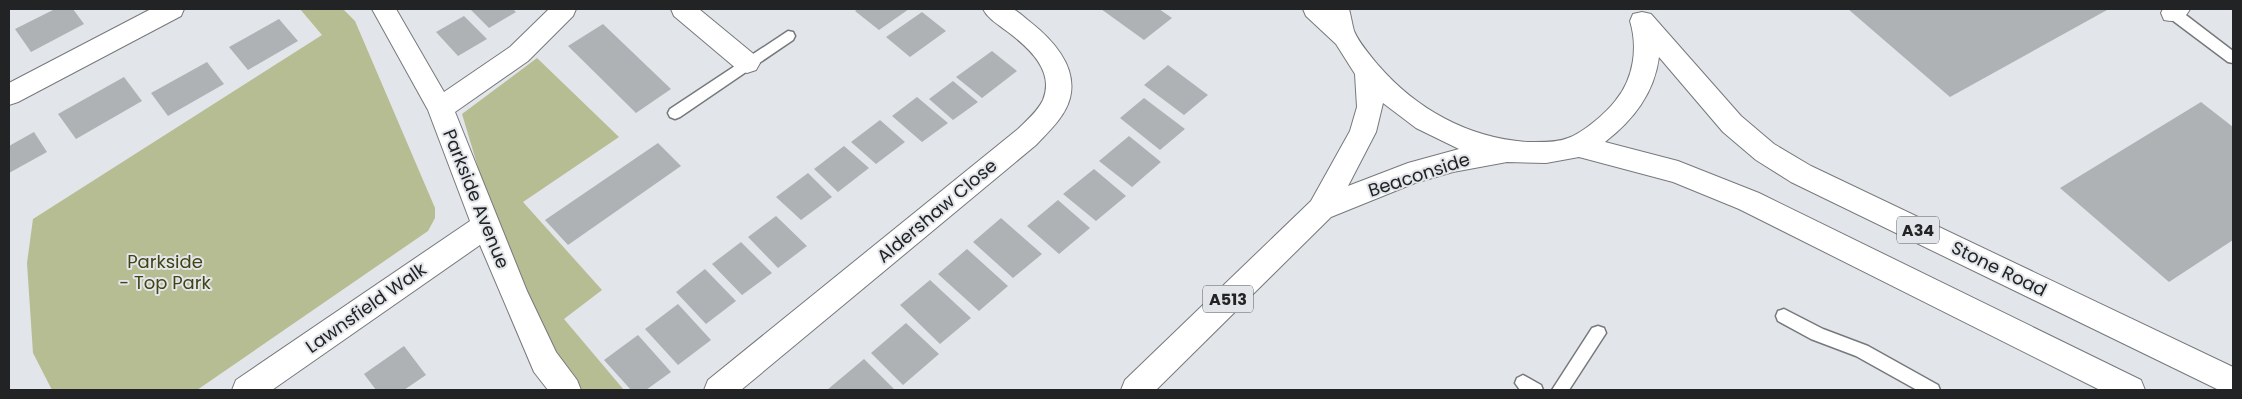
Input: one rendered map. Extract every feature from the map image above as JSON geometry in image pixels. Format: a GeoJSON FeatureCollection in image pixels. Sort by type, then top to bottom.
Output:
{"type":"FeatureCollection","features":[{"type":"Feature","properties":{"kind":"main road"},"geometry":{"type":"LineString","coordinates":[[9,95],[172,9]]}},
{"type":"Feature","properties":{"kind":"main road","name":"Parkside Avenue"},"geometry":{"type":"LineString","coordinates":[[384,9],[440,108],[469,178],[486,226],[544,362],[566,390]]}},
{"type":"Feature","properties":{"kind":"main road"},"geometry":{"type":"LineString","coordinates":[[440,108],[519,54],[564,9]]}},
{"type":"Feature","properties":{"kind":"main road"},"geometry":{"type":"LineString","coordinates":[[683,9],[747,63]]}},
{"type":"Feature","properties":{"kind":"main road","name":"Aldershaw Close"},"geometry":{"type":"LineString","coordinates":[[719,390],[1019,143],[1044,119],[1056,98],[1059,78],[1049,55],[1034,38],[995,9]]}},
{"type":"Feature","properties":{"kind":"main road"},"geometry":{"type":"LineString","coordinates":[[1315,9],[1344,37],[1368,71],[1390,95],[1420,120],[1464,140],[1495,149],[1520,153],[1556,152],[1579,146],[1607,126],[1634,96],[1648,52],[1639,16]]}},
{"type":"Feature","properties":{"kind":"main road"},"geometry":{"type":"LineString","coordinates":[[1337,9],[1344,37]]}},
{"type":"Feature","properties":{"kind":"main road","name":"Stone Road"},"geometry":{"type":"LineString","coordinates":[[1639,16],[1732,124],[1765,152],[1801,174],[2233,382]]}},
{"type":"Feature","properties":{"kind":"main road","name":"Beaconside"},"geometry":{"type":"LineString","coordinates":[[1136,390],[1321,209],[1363,132],[1370,107],[1368,71]]}},
{"type":"Feature","properties":{"kind":"main road"},"geometry":{"type":"LineString","coordinates":[[1579,146],[1678,172],[1749,201],[2130,390]]}},
{"type":"Feature","properties":{"kind":"main road","name":"Beaconside"},"geometry":{"type":"LineString","coordinates":[[1321,209],[1403,176],[1446,162],[1479,156],[1520,153]]}},
{"type":"Feature","properties":{"kind":"main road","name":"Lawnsfield Walk"},"geometry":{"type":"LineString","coordinates":[[247,390],[486,226]]}},
{"type":"Feature","properties":{"kind":"lane"},"geometry":{"type":"LineString","coordinates":[[2176,10],[2233,58]]}},
{"type":"Feature","properties":{"kind":"lane"},"geometry":{"type":"LineString","coordinates":[[675,114],[788,36]]}},
{"type":"Feature","properties":{"kind":"lane"},"geometry":{"type":"LineString","coordinates":[[1784,316],[1817,334],[1862,351],[1932,390]]}},
{"type":"Feature","properties":{"kind":"lane"},"geometry":{"type":"LineString","coordinates":[[1560,390],[1598,333]]}},
{"type":"Feature","properties":{"kind":"green space","name":"Parkside - Top Park"},"geometry":{"type":"Polygon","coordinates":[[[300,9],[343,9],[355,21],[435,208],[435,218],[428,231],[197,390],[52,390],[33,353],[27,263],[33,219],[322,35],[300,9]]]}},
{"type":"Feature","properties":{"kind":"green space"},"geometry":{"type":"Polygon","coordinates":[[[537,58],[619,137],[523,202],[602,290],[564,319],[624,390],[577,390],[565,376],[495,224],[462,114],[537,58]]]}},
{"type":"Feature","properties":{"kind":"building"},"geometry":{"type":"Polygon","coordinates":[[[55,9],[73,9],[84,24],[31,52],[15,29],[55,9]]]}},
{"type":"Feature","properties":{"kind":"building"},"geometry":{"type":"Polygon","coordinates":[[[470,9],[513,9],[516,12],[489,28],[470,9]]]}},
{"type":"Feature","properties":{"kind":"building"},"geometry":{"type":"Polygon","coordinates":[[[858,9],[909,9],[879,30],[855,11],[858,9]]]}},
{"type":"Feature","properties":{"kind":"building"},"geometry":{"type":"Polygon","coordinates":[[[1101,9],[1159,9],[1172,18],[1144,40],[1101,9]]]}},
{"type":"Feature","properties":{"kind":"building"},"geometry":{"type":"Polygon","coordinates":[[[1848,9],[2105,9],[2107,10],[1950,97],[1848,9]]]}},
{"type":"Feature","properties":{"kind":"building"},"geometry":{"type":"Polygon","coordinates":[[[922,12],[946,31],[910,57],[886,37],[922,12]]]}},
{"type":"Feature","properties":{"kind":"building"},"geometry":{"type":"Polygon","coordinates":[[[464,16],[487,39],[458,56],[436,32],[464,16]]]}},
{"type":"Feature","properties":{"kind":"building"},"geometry":{"type":"Polygon","coordinates":[[[279,19],[298,41],[248,70],[229,47],[279,19]]]}},
{"type":"Feature","properties":{"kind":"building"},"geometry":{"type":"Polygon","coordinates":[[[603,24],[671,89],[636,113],[568,46],[603,24]]]}},
{"type":"Feature","properties":{"kind":"building"},"geometry":{"type":"Polygon","coordinates":[[[992,51],[1017,71],[982,98],[956,77],[992,51]]]}},
{"type":"Feature","properties":{"kind":"building"},"geometry":{"type":"Polygon","coordinates":[[[207,62],[224,84],[168,116],[151,93],[207,62]]]}},
{"type":"Feature","properties":{"kind":"building"},"geometry":{"type":"Polygon","coordinates":[[[1168,65],[1208,95],[1184,115],[1144,85],[1168,65]]]}},
{"type":"Feature","properties":{"kind":"building"},"geometry":{"type":"Polygon","coordinates":[[[124,77],[142,101],[76,139],[58,114],[124,77]]]}},
{"type":"Feature","properties":{"kind":"building"},"geometry":{"type":"Polygon","coordinates":[[[953,81],[978,102],[953,120],[929,99],[953,81]]]}},
{"type":"Feature","properties":{"kind":"building"},"geometry":{"type":"Polygon","coordinates":[[[917,97],[948,123],[922,142],[892,116],[917,97]]]}},
{"type":"Feature","properties":{"kind":"building"},"geometry":{"type":"Polygon","coordinates":[[[1144,98],[1185,129],[1160,150],[1120,118],[1144,98]]]}},
{"type":"Feature","properties":{"kind":"building"},"geometry":{"type":"Polygon","coordinates":[[[2201,102],[2233,127],[2233,240],[2169,282],[2060,188],[2201,102]]]}},
{"type":"Feature","properties":{"kind":"building"},"geometry":{"type":"Polygon","coordinates":[[[880,120],[905,142],[876,164],[851,142],[880,120]]]}},
{"type":"Feature","properties":{"kind":"building"},"geometry":{"type":"Polygon","coordinates":[[[34,132],[47,152],[9,173],[9,146],[34,132]]]}},
{"type":"Feature","properties":{"kind":"building"},"geometry":{"type":"Polygon","coordinates":[[[1129,136],[1161,162],[1132,187],[1099,161],[1129,136]]]}},
{"type":"Feature","properties":{"kind":"building"},"geometry":{"type":"Polygon","coordinates":[[[658,143],[681,166],[568,245],[545,220],[658,143]]]}},
{"type":"Feature","properties":{"kind":"building"},"geometry":{"type":"Polygon","coordinates":[[[844,146],[869,168],[838,192],[814,169],[844,146]]]}},
{"type":"Feature","properties":{"kind":"building"},"geometry":{"type":"Polygon","coordinates":[[[1094,169],[1126,196],[1096,221],[1063,194],[1094,169]]]}},
{"type":"Feature","properties":{"kind":"building"},"geometry":{"type":"Polygon","coordinates":[[[808,173],[832,197],[801,220],[776,197],[808,173]]]}},
{"type":"Feature","properties":{"kind":"building"},"geometry":{"type":"Polygon","coordinates":[[[1058,200],[1090,228],[1059,254],[1027,226],[1058,200]]]}},
{"type":"Feature","properties":{"kind":"building"},"geometry":{"type":"Polygon","coordinates":[[[776,216],[807,246],[778,268],[748,237],[776,216]]]}},
{"type":"Feature","properties":{"kind":"building"},"geometry":{"type":"Polygon","coordinates":[[[1001,218],[1042,254],[1013,278],[973,242],[1001,218]]]}},
{"type":"Feature","properties":{"kind":"building"},"geometry":{"type":"Polygon","coordinates":[[[741,242],[772,273],[742,295],[712,264],[741,242]]]}},
{"type":"Feature","properties":{"kind":"building"},"geometry":{"type":"Polygon","coordinates":[[[967,249],[1008,286],[979,311],[938,274],[967,249]]]}},
{"type":"Feature","properties":{"kind":"building"},"geometry":{"type":"Polygon","coordinates":[[[705,269],[736,301],[706,324],[676,292],[705,269]]]}},
{"type":"Feature","properties":{"kind":"building"},"geometry":{"type":"Polygon","coordinates":[[[930,280],[971,318],[940,344],[900,305],[930,280]]]}},
{"type":"Feature","properties":{"kind":"building"},"geometry":{"type":"Polygon","coordinates":[[[678,304],[711,340],[678,365],[645,329],[678,304]]]}},
{"type":"Feature","properties":{"kind":"building"},"geometry":{"type":"Polygon","coordinates":[[[906,323],[939,354],[903,385],[871,353],[906,323]]]}},
{"type":"Feature","properties":{"kind":"building"},"geometry":{"type":"Polygon","coordinates":[[[638,335],[671,372],[646,390],[631,390],[604,360],[638,335]]]}},
{"type":"Feature","properties":{"kind":"building"},"geometry":{"type":"Polygon","coordinates":[[[404,346],[426,375],[404,390],[376,390],[364,374],[404,346]]]}},
{"type":"Feature","properties":{"kind":"building"},"geometry":{"type":"Polygon","coordinates":[[[864,359],[895,390],[827,390],[864,359]]]}}]}
